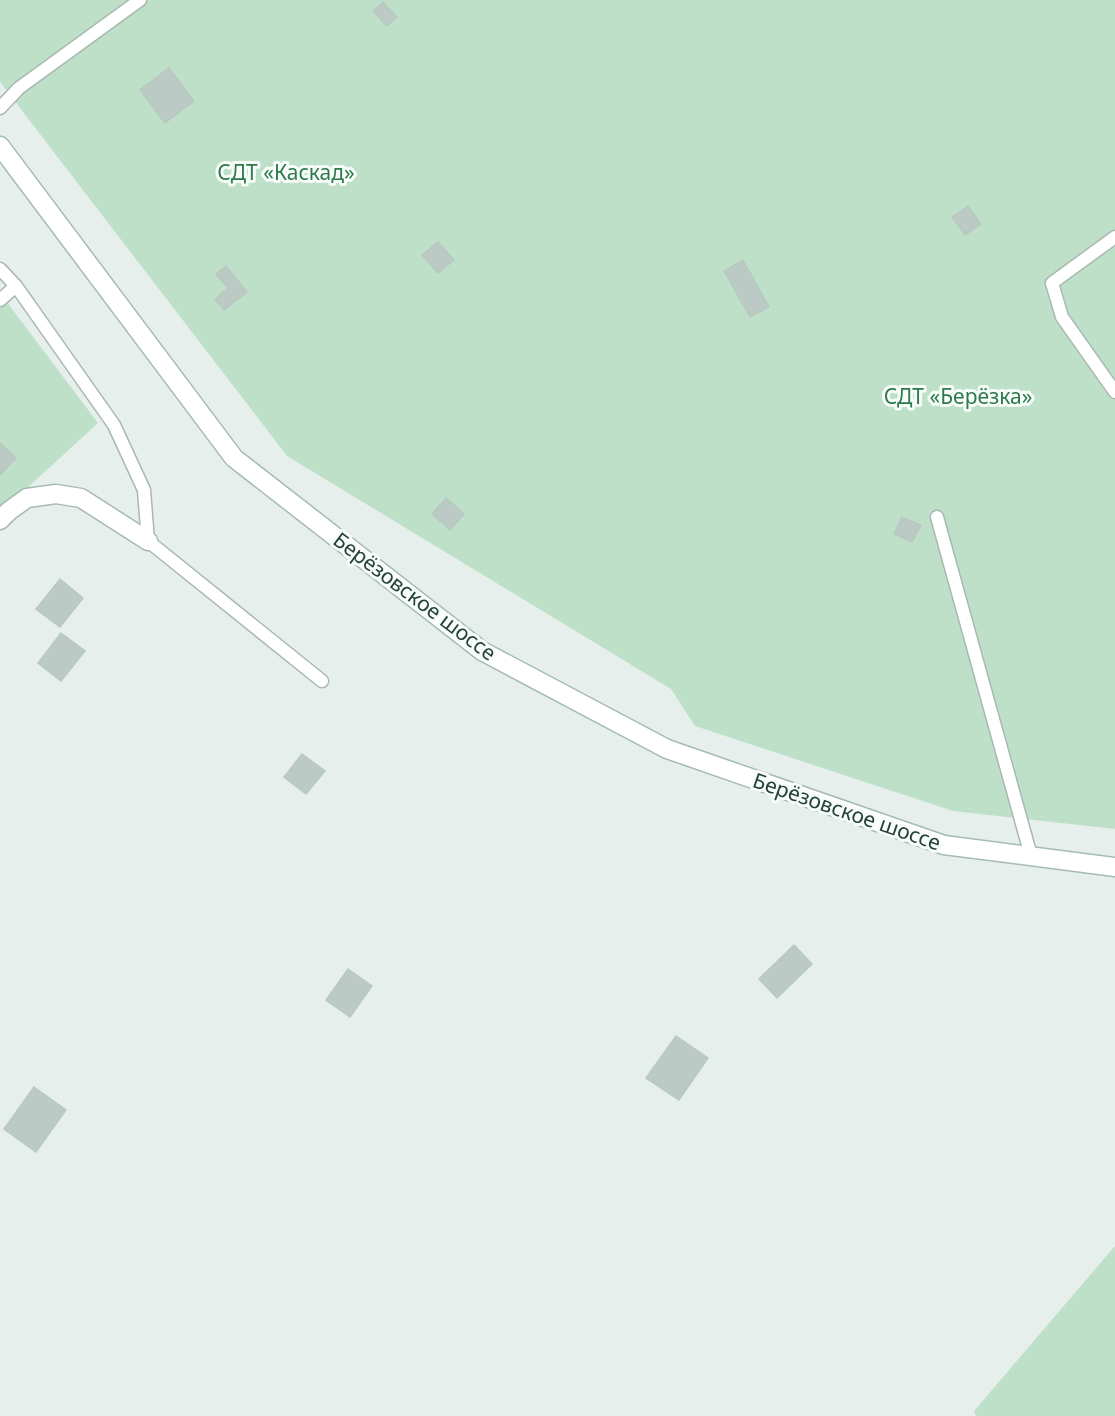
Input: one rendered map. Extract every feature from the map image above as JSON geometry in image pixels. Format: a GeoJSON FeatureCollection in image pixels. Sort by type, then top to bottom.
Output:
{"type":"FeatureCollection","features":[{"type":"Feature","properties":{"kind":"street","name":"Берёзовское шоссе"},"geometry":{"type":"LineString","coordinates":[[0,146],[234,458],[483,651],[667,749],[944,845],[1115,867]]}},
{"type":"Feature","properties":{"kind":"street"},"geometry":{"type":"LineString","coordinates":[[0,520],[27,498],[56,494],[81,498],[148,542]]}},
{"type":"Feature","properties":{"kind":"lane"},"geometry":{"type":"LineString","coordinates":[[0,108],[19,88],[140,0]]}},
{"type":"Feature","properties":{"kind":"lane"},"geometry":{"type":"LineString","coordinates":[[1115,237],[1052,283],[1062,317],[1115,392]]}},
{"type":"Feature","properties":{"kind":"lane"},"geometry":{"type":"LineString","coordinates":[[0,270],[16,286],[114,425],[144,490],[148,542],[322,681]]}},
{"type":"Feature","properties":{"kind":"lane"},"geometry":{"type":"LineString","coordinates":[[0,300],[16,286]]}},
{"type":"Feature","properties":{"kind":"lane"},"geometry":{"type":"LineString","coordinates":[[938,517],[1031,856]]}},
{"type":"Feature","properties":{"kind":"green space"},"geometry":{"type":"Polygon","coordinates":[[[0,0],[1115,0],[1115,829],[953,811],[695,726],[671,689],[287,456],[0,82],[0,0]]]}},
{"type":"Feature","properties":{"kind":"green space"},"geometry":{"type":"Polygon","coordinates":[[[0,293],[98,423],[0,513],[0,293]]]}},
{"type":"Feature","properties":{"kind":"green space"},"geometry":{"type":"Polygon","coordinates":[[[1115,1246],[1115,1416],[976,1416],[974,1411],[1115,1246]]]}},
{"type":"Feature","properties":{"kind":"building"},"geometry":{"type":"Polygon","coordinates":[[[383,2],[397,17],[387,26],[373,11],[383,2]]]}},
{"type":"Feature","properties":{"kind":"building"},"geometry":{"type":"Polygon","coordinates":[[[169,68],[194,101],[165,123],[140,90],[169,68]]]}},
{"type":"Feature","properties":{"kind":"building"},"geometry":{"type":"Polygon","coordinates":[[[968,206],[981,224],[965,235],[952,217],[968,206]]]}},
{"type":"Feature","properties":{"kind":"building"},"geometry":{"type":"Polygon","coordinates":[[[438,242],[454,260],[438,273],[422,255],[438,242]]]}},
{"type":"Feature","properties":{"kind":"building"},"geometry":{"type":"Polygon","coordinates":[[[743,260],[769,307],[750,317],[724,271],[743,260]]]}},
{"type":"Feature","properties":{"kind":"building"},"geometry":{"type":"Polygon","coordinates":[[[226,266],[247,292],[224,310],[215,299],[228,288],[216,274],[226,266]]]}},
{"type":"Feature","properties":{"kind":"building"},"geometry":{"type":"Polygon","coordinates":[[[0,443],[16,458],[0,475],[0,443]]]}},
{"type":"Feature","properties":{"kind":"building"},"geometry":{"type":"Polygon","coordinates":[[[446,498],[464,514],[450,530],[432,514],[446,498]]]}},
{"type":"Feature","properties":{"kind":"building"},"geometry":{"type":"Polygon","coordinates":[[[902,517],[921,525],[912,542],[894,534],[902,517]]]}},
{"type":"Feature","properties":{"kind":"building"},"geometry":{"type":"Polygon","coordinates":[[[60,579],[83,598],[60,627],[36,609],[60,579]]]}},
{"type":"Feature","properties":{"kind":"building"},"geometry":{"type":"Polygon","coordinates":[[[61,633],[85,651],[61,681],[38,663],[61,633]]]}},
{"type":"Feature","properties":{"kind":"building"},"geometry":{"type":"Polygon","coordinates":[[[302,754],[325,771],[306,794],[284,777],[302,754]]]}},
{"type":"Feature","properties":{"kind":"building"},"geometry":{"type":"Polygon","coordinates":[[[794,945],[812,964],[777,998],[759,979],[794,945]]]}},
{"type":"Feature","properties":{"kind":"building"},"geometry":{"type":"Polygon","coordinates":[[[348,969],[372,986],[350,1017],[326,1000],[348,969]]]}},
{"type":"Feature","properties":{"kind":"building"},"geometry":{"type":"Polygon","coordinates":[[[676,1036],[708,1058],[679,1100],[646,1078],[676,1036]]]}},
{"type":"Feature","properties":{"kind":"building"},"geometry":{"type":"Polygon","coordinates":[[[34,1087],[66,1110],[36,1152],[4,1129],[34,1087]]]}},
{"type":"Feature","properties":{"kind":"park label","name":"СДТ «Каскад»"},"geometry":{"type":"Point","coordinates":[286,172]}},
{"type":"Feature","properties":{"kind":"park label","name":"СДТ «Берёзка»"},"geometry":{"type":"Point","coordinates":[958,396]}}]}
